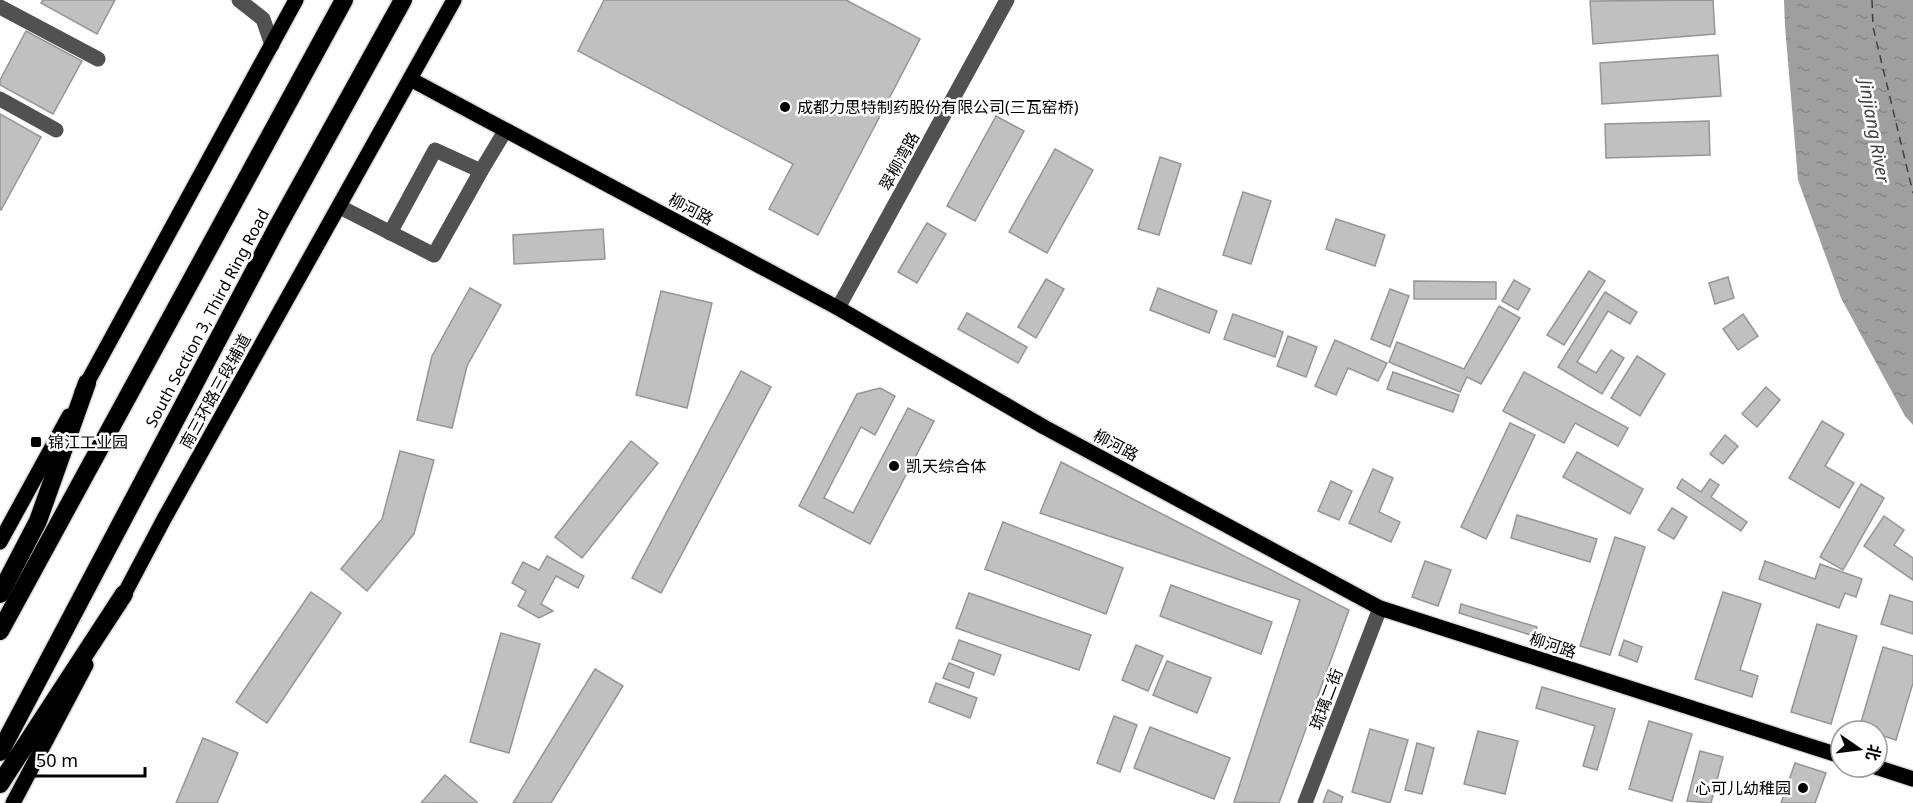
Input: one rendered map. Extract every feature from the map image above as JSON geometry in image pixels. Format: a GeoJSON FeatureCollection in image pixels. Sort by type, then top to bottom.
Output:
{"type":"FeatureCollection","features":[{"type":"Feature","properties":{"kind":"highway","name":"South Section 3, Third Ring Road"},"geometry":{"type":"LineString","coordinates":[[0,631],[345,0]]}},
{"type":"Feature","properties":{"kind":"highway","name":"South Section 3, Third Ring Road"},"geometry":{"type":"LineString","coordinates":[[0,752],[279,224],[403,0]]}},
{"type":"Feature","properties":{"kind":"highway"},"geometry":{"type":"LineString","coordinates":[[0,594],[38,521],[87,383]]}},
{"type":"Feature","properties":{"kind":"highway"},"geometry":{"type":"LineString","coordinates":[[0,784],[124,594]]}},
{"type":"Feature","properties":{"kind":"main road"},"geometry":{"type":"LineString","coordinates":[[0,542],[296,0]]}},
{"type":"Feature","properties":{"kind":"main road","name":"南三环路三段辅道"},"geometry":{"type":"LineString","coordinates":[[14,803],[164,519],[412,80],[454,0]]}},
{"type":"Feature","properties":{"kind":"main road","name":"柳河路"},"geometry":{"type":"LineString","coordinates":[[412,80],[838,308],[1044,427],[1380,608],[1829,752]]}},
{"type":"Feature","properties":{"kind":"main road"},"geometry":{"type":"LineString","coordinates":[[1889,771],[1913,779]]}},
{"type":"Feature","properties":{"kind":"street"},"geometry":{"type":"LineString","coordinates":[[239,0],[263,19],[272,45]]}},
{"type":"Feature","properties":{"kind":"street","name":"翠柳湾路"},"geometry":{"type":"LineString","coordinates":[[838,308],[1007,0]]}},
{"type":"Feature","properties":{"kind":"street"},"geometry":{"type":"LineString","coordinates":[[0,7],[98,59]]}},
{"type":"Feature","properties":{"kind":"street"},"geometry":{"type":"LineString","coordinates":[[0,99],[56,130]]}},
{"type":"Feature","properties":{"kind":"street"},"geometry":{"type":"LineString","coordinates":[[340,207],[434,255],[480,171],[505,131]]}},
{"type":"Feature","properties":{"kind":"street"},"geometry":{"type":"LineString","coordinates":[[390,232],[435,150],[480,171]]}},
{"type":"Feature","properties":{"kind":"street","name":"琉璃二街"},"geometry":{"type":"LineString","coordinates":[[1305,803],[1380,608]]}},
{"type":"Feature","properties":{"kind":"water","name":"Jinjiang River"},"geometry":{"type":"Polygon","coordinates":[[[1784,0],[1913,0],[1913,425],[1905,416],[1841,298],[1798,180],[1784,0]]]}},
{"type":"Feature","properties":{"kind":"building"},"geometry":{"type":"Polygon","coordinates":[[[43,0],[115,0],[97,34],[41,3],[43,0]]]}},
{"type":"Feature","properties":{"kind":"building","name":"成都力思特制药股份有限公司(三瓦窑桥)"},"geometry":{"type":"Polygon","coordinates":[[[604,0],[846,0],[920,39],[818,235],[769,209],[793,164],[578,51],[604,0]]]}},
{"type":"Feature","properties":{"kind":"building"},"geometry":{"type":"Polygon","coordinates":[[[1713,0],[1715,34],[1593,44],[1590,1],[1713,0]]]}},
{"type":"Feature","properties":{"kind":"building"},"geometry":{"type":"Polygon","coordinates":[[[26,31],[82,61],[53,114],[0,85],[0,80],[26,31]]]}},
{"type":"Feature","properties":{"kind":"building"},"geometry":{"type":"Polygon","coordinates":[[[1718,55],[1721,96],[1602,104],[1600,63],[1718,55]]]}},
{"type":"Feature","properties":{"kind":"building"},"geometry":{"type":"Polygon","coordinates":[[[0,114],[41,137],[1,210],[0,209],[0,114]]]}},
{"type":"Feature","properties":{"kind":"building"},"geometry":{"type":"Polygon","coordinates":[[[996,116],[1024,131],[975,221],[947,206],[996,116]]]}},
{"type":"Feature","properties":{"kind":"building"},"geometry":{"type":"Polygon","coordinates":[[[1709,121],[1710,155],[1606,158],[1605,124],[1709,121]]]}},
{"type":"Feature","properties":{"kind":"building"},"geometry":{"type":"Polygon","coordinates":[[[1055,149],[1093,170],[1047,253],[1009,232],[1055,149]]]}},
{"type":"Feature","properties":{"kind":"building"},"geometry":{"type":"Polygon","coordinates":[[[1160,157],[1181,164],[1159,235],[1138,229],[1160,157]]]}},
{"type":"Feature","properties":{"kind":"building"},"geometry":{"type":"Polygon","coordinates":[[[1243,192],[1271,201],[1251,264],[1223,255],[1243,192]]]}},
{"type":"Feature","properties":{"kind":"building"},"geometry":{"type":"Polygon","coordinates":[[[1336,219],[1385,235],[1375,266],[1326,249],[1336,219]]]}},
{"type":"Feature","properties":{"kind":"building"},"geometry":{"type":"Polygon","coordinates":[[[927,223],[946,234],[917,283],[898,272],[927,223]]]}},
{"type":"Feature","properties":{"kind":"building"},"geometry":{"type":"Polygon","coordinates":[[[603,229],[605,259],[514,264],[513,235],[603,229]]]}},
{"type":"Feature","properties":{"kind":"building"},"geometry":{"type":"Polygon","coordinates":[[[1589,271],[1605,281],[1564,345],[1547,335],[1589,271]]]}},
{"type":"Feature","properties":{"kind":"building"},"geometry":{"type":"Polygon","coordinates":[[[1728,277],[1734,298],[1715,304],[1709,283],[1728,277]]]}},
{"type":"Feature","properties":{"kind":"building"},"geometry":{"type":"Polygon","coordinates":[[[1046,279],[1064,289],[1036,338],[1018,327],[1046,279]]]}},
{"type":"Feature","properties":{"kind":"building"},"geometry":{"type":"Polygon","coordinates":[[[1514,280],[1530,289],[1518,310],[1502,301],[1514,280]]]}},
{"type":"Feature","properties":{"kind":"building"},"geometry":{"type":"Polygon","coordinates":[[[1414,281],[1496,282],[1496,299],[1414,299],[1414,281]]]}},
{"type":"Feature","properties":{"kind":"building"},"geometry":{"type":"Polygon","coordinates":[[[470,288],[501,305],[467,366],[452,428],[417,420],[432,356],[470,288]]]}},
{"type":"Feature","properties":{"kind":"building"},"geometry":{"type":"Polygon","coordinates":[[[1158,288],[1217,311],[1209,333],[1150,310],[1158,288]]]}},
{"type":"Feature","properties":{"kind":"building"},"geometry":{"type":"Polygon","coordinates":[[[1390,289],[1409,296],[1390,347],[1371,339],[1390,289]]]}},
{"type":"Feature","properties":{"kind":"building"},"geometry":{"type":"Polygon","coordinates":[[[661,291],[712,303],[687,408],[636,395],[661,291]]]}},
{"type":"Feature","properties":{"kind":"building"},"geometry":{"type":"Polygon","coordinates":[[[1605,292],[1637,312],[1630,324],[1608,311],[1577,362],[1596,373],[1611,350],[1624,358],[1602,394],[1558,367],[1605,292]]]}},
{"type":"Feature","properties":{"kind":"building"},"geometry":{"type":"Polygon","coordinates":[[[1499,306],[1520,318],[1481,384],[1467,377],[1460,392],[1389,362],[1397,342],[1464,369],[1499,306]]]}},
{"type":"Feature","properties":{"kind":"building"},"geometry":{"type":"Polygon","coordinates":[[[967,313],[1027,347],[1018,363],[958,329],[967,313]]]}},
{"type":"Feature","properties":{"kind":"building"},"geometry":{"type":"Polygon","coordinates":[[[1233,314],[1283,332],[1275,357],[1224,339],[1233,314]]]}},
{"type":"Feature","properties":{"kind":"building"},"geometry":{"type":"Polygon","coordinates":[[[1743,314],[1758,336],[1738,350],[1723,329],[1743,314]]]}},
{"type":"Feature","properties":{"kind":"building"},"geometry":{"type":"Polygon","coordinates":[[[1288,336],[1317,347],[1306,377],[1277,366],[1288,336]]]}},
{"type":"Feature","properties":{"kind":"building"},"geometry":{"type":"Polygon","coordinates":[[[1335,340],[1387,363],[1378,381],[1348,368],[1336,395],[1315,386],[1335,340]]]}},
{"type":"Feature","properties":{"kind":"building"},"geometry":{"type":"Polygon","coordinates":[[[1637,356],[1665,374],[1640,416],[1611,398],[1637,356]]]}},
{"type":"Feature","properties":{"kind":"building"},"geometry":{"type":"Polygon","coordinates":[[[741,371],[771,387],[661,593],[632,578],[741,371]]]}},
{"type":"Feature","properties":{"kind":"building"},"geometry":{"type":"Polygon","coordinates":[[[1393,372],[1459,395],[1453,412],[1387,389],[1393,372]]]}},
{"type":"Feature","properties":{"kind":"building"},"geometry":{"type":"Polygon","coordinates":[[[1524,372],[1628,428],[1618,446],[1575,423],[1564,443],[1503,411],[1524,372]]]}},
{"type":"Feature","properties":{"kind":"building"},"geometry":{"type":"Polygon","coordinates":[[[1766,387],[1780,400],[1757,427],[1742,414],[1766,387]]]}},
{"type":"Feature","properties":{"kind":"building","name":"凯天综合体"},"geometry":{"type":"Polygon","coordinates":[[[880,388],[895,396],[875,435],[861,427],[824,498],[853,513],[908,408],[934,421],[870,544],[799,506],[857,394],[880,388]]]}},
{"type":"Feature","properties":{"kind":"building"},"geometry":{"type":"Polygon","coordinates":[[[1822,421],[1844,434],[1825,466],[1854,483],[1839,508],[1789,478],[1822,421]]]}},
{"type":"Feature","properties":{"kind":"building"},"geometry":{"type":"Polygon","coordinates":[[[1510,423],[1535,435],[1486,539],[1461,527],[1510,423]]]}},
{"type":"Feature","properties":{"kind":"building"},"geometry":{"type":"Polygon","coordinates":[[[1725,435],[1738,446],[1723,464],[1710,454],[1725,435]]]}},
{"type":"Feature","properties":{"kind":"building"},"geometry":{"type":"Polygon","coordinates":[[[631,441],[658,463],[582,558],[555,537],[631,441]]]}},
{"type":"Feature","properties":{"kind":"building"},"geometry":{"type":"Polygon","coordinates":[[[400,451],[434,460],[414,534],[367,591],[341,569],[382,519],[400,451]]]}},
{"type":"Feature","properties":{"kind":"building"},"geometry":{"type":"Polygon","coordinates":[[[1577,452],[1643,489],[1630,514],[1563,477],[1577,452]]]}},
{"type":"Feature","properties":{"kind":"building"},"geometry":{"type":"Polygon","coordinates":[[[1061,462],[1349,610],[1279,803],[1234,802],[1300,600],[1040,513],[1061,462]]]}},
{"type":"Feature","properties":{"kind":"building"},"geometry":{"type":"Polygon","coordinates":[[[1373,469],[1393,478],[1379,512],[1400,522],[1391,542],[1349,523],[1373,469]]]}},
{"type":"Feature","properties":{"kind":"building"},"geometry":{"type":"Polygon","coordinates":[[[1682,479],[1701,492],[1710,479],[1719,485],[1711,497],[1747,522],[1741,531],[1677,488],[1682,479]]]}},
{"type":"Feature","properties":{"kind":"building"},"geometry":{"type":"Polygon","coordinates":[[[1331,481],[1352,491],[1339,520],[1318,511],[1331,481]]]}},
{"type":"Feature","properties":{"kind":"building"},"geometry":{"type":"Polygon","coordinates":[[[1861,484],[1884,498],[1843,570],[1820,557],[1861,484]]]}},
{"type":"Feature","properties":{"kind":"building"},"geometry":{"type":"Polygon","coordinates":[[[1672,508],[1687,517],[1674,539],[1658,530],[1672,508]]]}},
{"type":"Feature","properties":{"kind":"building"},"geometry":{"type":"Polygon","coordinates":[[[1517,515],[1597,539],[1590,562],[1511,538],[1517,515]]]}},
{"type":"Feature","properties":{"kind":"building"},"geometry":{"type":"Polygon","coordinates":[[[1884,516],[1904,530],[1894,545],[1913,558],[1913,580],[1864,546],[1884,516]]]}},
{"type":"Feature","properties":{"kind":"building"},"geometry":{"type":"Polygon","coordinates":[[[1003,522],[1123,568],[1106,614],[985,569],[1003,522]]]}},
{"type":"Feature","properties":{"kind":"building"},"geometry":{"type":"Polygon","coordinates":[[[1615,537],[1645,547],[1610,655],[1580,646],[1615,537]]]}},
{"type":"Feature","properties":{"kind":"building"},"geometry":{"type":"Polygon","coordinates":[[[547,556],[584,576],[578,588],[556,576],[541,604],[553,611],[539,618],[518,606],[526,591],[512,583],[523,562],[539,570],[547,556]]]}},
{"type":"Feature","properties":{"kind":"building"},"geometry":{"type":"Polygon","coordinates":[[[1425,561],[1451,570],[1438,606],[1412,597],[1425,561]]]}},
{"type":"Feature","properties":{"kind":"building"},"geometry":{"type":"Polygon","coordinates":[[[1765,561],[1815,579],[1820,564],[1862,579],[1856,597],[1845,593],[1839,608],[1759,579],[1765,561]]]}},
{"type":"Feature","properties":{"kind":"building"},"geometry":{"type":"Polygon","coordinates":[[[1171,585],[1272,622],[1261,654],[1160,616],[1171,585]]]}},
{"type":"Feature","properties":{"kind":"building"},"geometry":{"type":"Polygon","coordinates":[[[311,592],[341,613],[267,723],[236,702],[311,592]]]}},
{"type":"Feature","properties":{"kind":"building"},"geometry":{"type":"Polygon","coordinates":[[[1723,592],[1761,604],[1740,670],[1758,676],[1752,697],[1695,679],[1723,592]]]}},
{"type":"Feature","properties":{"kind":"building"},"geometry":{"type":"Polygon","coordinates":[[[969,593],[1091,635],[1079,670],[956,628],[969,593]]]}},
{"type":"Feature","properties":{"kind":"building"},"geometry":{"type":"Polygon","coordinates":[[[1890,595],[1913,602],[1913,634],[1881,624],[1890,595]]]}},
{"type":"Feature","properties":{"kind":"building"},"geometry":{"type":"Polygon","coordinates":[[[1461,604],[1537,627],[1534,636],[1459,613],[1461,604]]]}},
{"type":"Feature","properties":{"kind":"building"},"geometry":{"type":"Polygon","coordinates":[[[1817,624],[1857,636],[1832,719],[1829,719],[1829,723],[1791,712],[1817,624]]]}},
{"type":"Feature","properties":{"kind":"building"},"geometry":{"type":"Polygon","coordinates":[[[501,633],[540,644],[509,753],[470,742],[501,633]]]}},
{"type":"Feature","properties":{"kind":"building"},"geometry":{"type":"Polygon","coordinates":[[[959,640],[1001,655],[994,675],[952,659],[959,640]]]}},
{"type":"Feature","properties":{"kind":"building"},"geometry":{"type":"Polygon","coordinates":[[[1624,640],[1642,647],[1637,662],[1619,655],[1624,640]]]}},
{"type":"Feature","properties":{"kind":"building"},"geometry":{"type":"Polygon","coordinates":[[[1136,645],[1163,656],[1148,691],[1122,680],[1136,645]]]}},
{"type":"Feature","properties":{"kind":"building"},"geometry":{"type":"Polygon","coordinates":[[[1883,647],[1913,656],[1913,683],[1896,740],[1889,738],[1889,719],[1862,719],[1883,647]]]}},
{"type":"Feature","properties":{"kind":"building"},"geometry":{"type":"Polygon","coordinates":[[[1167,661],[1211,678],[1197,713],[1153,695],[1167,661]]]}},
{"type":"Feature","properties":{"kind":"building"},"geometry":{"type":"Polygon","coordinates":[[[949,663],[974,673],[969,688],[943,678],[949,663]]]}},
{"type":"Feature","properties":{"kind":"building"},"geometry":{"type":"Polygon","coordinates":[[[595,669],[623,686],[551,803],[513,803],[595,669]]]}},
{"type":"Feature","properties":{"kind":"building"},"geometry":{"type":"Polygon","coordinates":[[[936,683],[977,698],[970,718],[929,702],[936,683]]]}},
{"type":"Feature","properties":{"kind":"building"},"geometry":{"type":"Polygon","coordinates":[[[1542,687],[1615,709],[1597,770],[1583,766],[1595,726],[1536,708],[1542,687]]]}},
{"type":"Feature","properties":{"kind":"building"},"geometry":{"type":"Polygon","coordinates":[[[1114,716],[1137,725],[1120,772],[1097,763],[1114,716]]]}},
{"type":"Feature","properties":{"kind":"building"},"geometry":{"type":"Polygon","coordinates":[[[1649,721],[1692,734],[1672,801],[1629,789],[1649,721]]]}},
{"type":"Feature","properties":{"kind":"building"},"geometry":{"type":"Polygon","coordinates":[[[1150,727],[1230,758],[1214,799],[1134,768],[1150,727]]]}},
{"type":"Feature","properties":{"kind":"building"},"geometry":{"type":"Polygon","coordinates":[[[1370,729],[1408,740],[1390,803],[1352,792],[1370,729]]]}},
{"type":"Feature","properties":{"kind":"building"},"geometry":{"type":"Polygon","coordinates":[[[1478,731],[1518,741],[1505,794],[1464,784],[1478,731]]]}},
{"type":"Feature","properties":{"kind":"building"},"geometry":{"type":"Polygon","coordinates":[[[203,738],[238,753],[217,803],[176,803],[203,738]]]}},
{"type":"Feature","properties":{"kind":"building"},"geometry":{"type":"Polygon","coordinates":[[[1417,743],[1434,748],[1422,794],[1405,790],[1417,743]]]}},
{"type":"Feature","properties":{"kind":"building"},"geometry":{"type":"Polygon","coordinates":[[[1700,751],[1723,757],[1711,803],[1687,801],[1700,751]]]}},
{"type":"Feature","properties":{"kind":"building","name":"心可儿幼稚园"},"geometry":{"type":"Polygon","coordinates":[[[1795,763],[1826,773],[1815,803],[1781,803],[1795,763]]]}},
{"type":"Feature","properties":{"kind":"building"},"geometry":{"type":"Polygon","coordinates":[[[445,775],[477,802],[421,803],[445,775]]]}},
{"type":"Feature","properties":{"kind":"building"},"geometry":{"type":"Polygon","coordinates":[[[1328,790],[1343,797],[1341,803],[1323,803],[1328,790]]]}},
{"type":"Feature","properties":{"kind":"ferry route"},"geometry":{"type":"LineString","coordinates":[[1872,0],[1873,27],[1913,193]]}},
{"type":"Feature","properties":{"kind":"place","name":"成都力思特制药股份有限公司(三瓦窑桥)"},"geometry":{"type":"Point","coordinates":[785,107]}},
{"type":"Feature","properties":{"kind":"place","name":"锦江工业园"},"geometry":{"type":"Point","coordinates":[36,442]}},
{"type":"Feature","properties":{"kind":"place","name":"凯天综合体"},"geometry":{"type":"Point","coordinates":[894,466]}},
{"type":"Feature","properties":{"kind":"place","name":"心可儿幼稚园"},"geometry":{"type":"Point","coordinates":[1803,788]}}]}
